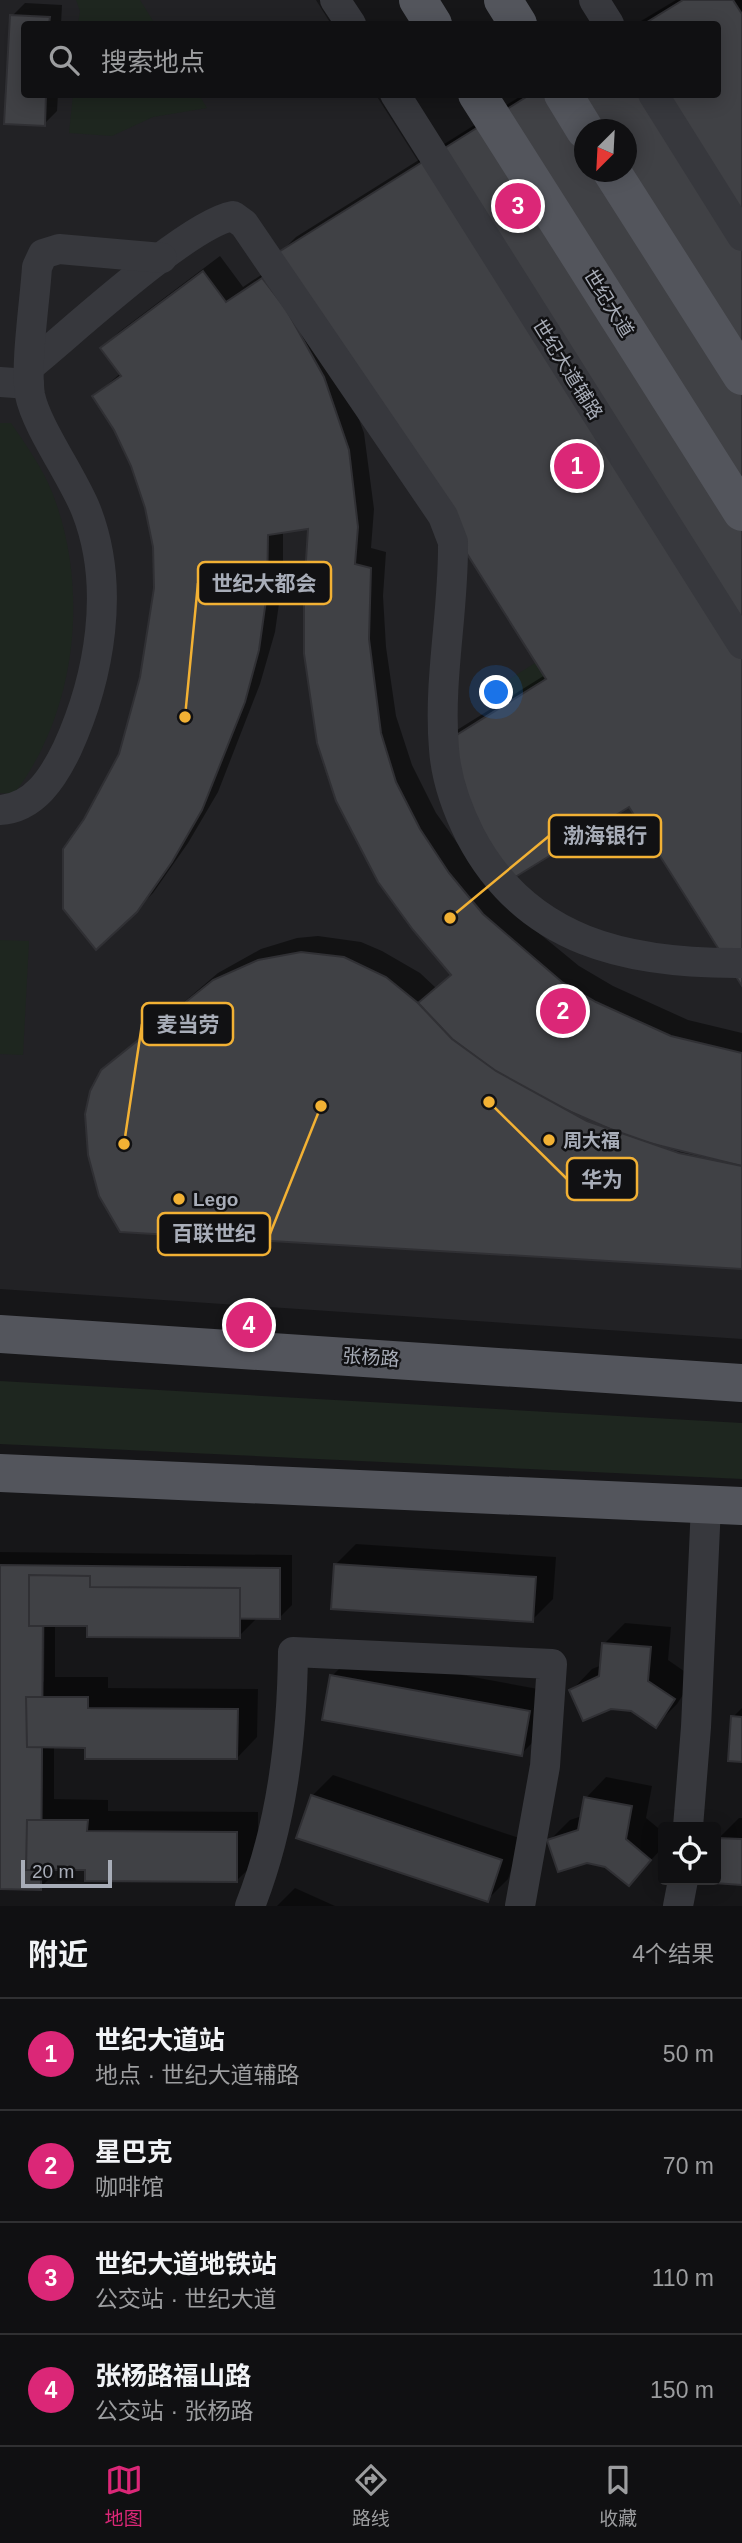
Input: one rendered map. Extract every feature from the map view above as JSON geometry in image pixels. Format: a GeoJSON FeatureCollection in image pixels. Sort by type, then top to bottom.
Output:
{"type":"FeatureCollection","features":[{"type":"Feature","properties":{"kind":"main road"},"geometry":{"type":"LineString","coordinates":[[418,0],[431,21]]}},
{"type":"Feature","properties":{"kind":"main road"},"geometry":{"type":"LineString","coordinates":[[503,0],[516,21]]}},
{"type":"Feature","properties":{"kind":"main road","name":"世纪大道"},"geometry":{"type":"LineString","coordinates":[[480,98],[742,512]]}},
{"type":"Feature","properties":{"kind":"main road"},"geometry":{"type":"LineString","coordinates":[[565,98],[578,119]]}},
{"type":"Feature","properties":{"kind":"main road"},"geometry":{"type":"LineString","coordinates":[[618,182],[742,376]]}},
{"type":"Feature","properties":{"kind":"main road","name":"张杨路"},"geometry":{"type":"LineString","coordinates":[[0,1334],[742,1383]]}},
{"type":"Feature","properties":{"kind":"main road"},"geometry":{"type":"LineString","coordinates":[[0,1473],[724,1506]]}},
{"type":"Feature","properties":{"kind":"street"},"geometry":{"type":"LineString","coordinates":[[335,0],[349,21]]}},
{"type":"Feature","properties":{"kind":"street"},"geometry":{"type":"LineString","coordinates":[[594,0],[607,21]]}},
{"type":"Feature","properties":{"kind":"street","name":"世纪大道辅路"},"geometry":{"type":"LineString","coordinates":[[398,98],[742,644]]}},
{"type":"Feature","properties":{"kind":"street"},"geometry":{"type":"LineString","coordinates":[[656,98],[742,236]]}},
{"type":"Feature","properties":{"kind":"street"},"geometry":{"type":"LineString","coordinates":[[20,377],[162,258],[218,219],[233,216],[244,224],[443,516],[453,542],[443,718],[444,751],[462,819],[480,853],[499,880],[523,906],[542,920],[582,940],[646,955],[713,963],[742,962]]}},
{"type":"Feature","properties":{"kind":"street"},"geometry":{"type":"LineString","coordinates":[[0,810],[13,809],[26,803],[39,793],[60,764],[88,696],[101,622],[95,546],[86,511],[20,377],[37,267],[43,254],[59,249],[162,258]]}},
{"type":"Feature","properties":{"kind":"street"},"geometry":{"type":"LineString","coordinates":[[688,1822],[696,1727],[724,1506]]}},
{"type":"Feature","properties":{"kind":"street"},"geometry":{"type":"LineString","coordinates":[[250,1906],[276,1822],[292,1716],[293,1652],[552,1664],[545,1766],[520,1906]]}},
{"type":"Feature","properties":{"kind":"street"},"geometry":{"type":"LineString","coordinates":[[678,1906],[682,1885]]}},
{"type":"Feature","properties":{"kind":"shaded area"},"geometry":{"type":"Polygon","coordinates":[[[0,0],[316,0],[329,21],[21,21],[21,98],[378,98],[742,670],[742,1339],[0,1289],[0,0]]]}},
{"type":"Feature","properties":{"kind":"shaded area"},"geometry":{"type":"Polygon","coordinates":[[[76,0],[140,0],[153,21],[78,21],[80,11],[76,0]]]}},
{"type":"Feature","properties":{"kind":"shaded area"},"geometry":{"type":"Polygon","coordinates":[[[73,98],[201,98],[207,108],[153,117],[112,136],[69,133],[73,98]]]}},
{"type":"Feature","properties":{"kind":"shaded area"},"geometry":{"type":"Polygon","coordinates":[[[0,423],[11,423],[39,465],[52,492],[64,529],[71,568],[73,608],[71,648],[64,688],[52,726],[35,761],[14,794],[0,793],[0,423]]]}},
{"type":"Feature","properties":{"kind":"shaded area"},"geometry":{"type":"Polygon","coordinates":[[[586,631],[529,729],[500,685],[586,631]]]}},
{"type":"Feature","properties":{"kind":"shaded area"},"geometry":{"type":"Polygon","coordinates":[[[0,940],[29,941],[23,1055],[0,1054],[0,940]]]}},
{"type":"Feature","properties":{"kind":"shaded area"},"geometry":{"type":"Polygon","coordinates":[[[0,1381],[742,1423],[742,1479],[0,1444],[0,1381]]]}},
{"type":"Feature","properties":{"kind":"building"},"geometry":{"type":"Polygon","coordinates":[[[683,0],[733,0],[742,14],[742,986],[629,807],[512,879],[431,751],[546,679],[277,253],[525,98],[721,98],[721,21],[649,21],[683,0]]]}},
{"type":"Feature","properties":{"kind":"building"},"geometry":{"type":"Polygon","coordinates":[[[10,15],[50,17],[49,21],[21,21],[21,98],[46,98],[45,126],[4,124],[10,15]]]}},
{"type":"Feature","properties":{"kind":"building"},"geometry":{"type":"Polygon","coordinates":[[[203,271],[226,302],[262,278],[286,309],[324,377],[349,450],[358,527],[355,564],[371,568],[369,639],[381,733],[396,782],[420,829],[449,873],[483,914],[562,982],[596,1002],[671,1036],[742,1053],[742,1166],[633,1139],[539,1098],[492,1069],[452,1039],[418,1003],[451,975],[413,930],[378,882],[336,801],[317,743],[304,654],[308,529],[268,535],[267,593],[259,650],[245,702],[202,810],[172,862],[137,912],[96,950],[63,909],[63,849],[84,819],[119,754],[140,677],[154,588],[153,547],[145,508],[131,466],[114,430],[92,396],[121,376],[100,348],[203,271]]]}},
{"type":"Feature","properties":{"kind":"building"},"geometry":{"type":"Polygon","coordinates":[[[301,952],[344,957],[386,977],[418,1003],[452,1039],[496,1071],[587,1121],[679,1153],[742,1166],[742,1269],[120,1232],[99,1196],[88,1155],[85,1114],[90,1091],[101,1070],[213,980],[258,960],[301,952]]]}},
{"type":"Feature","properties":{"kind":"building"},"geometry":{"type":"Polygon","coordinates":[[[334,1564],[536,1577],[533,1622],[331,1609],[334,1564]]]}},
{"type":"Feature","properties":{"kind":"building"},"geometry":{"type":"Polygon","coordinates":[[[0,1565],[280,1568],[280,1619],[43,1617],[41,1890],[0,1889],[0,1565]]]}},
{"type":"Feature","properties":{"kind":"building"},"geometry":{"type":"Polygon","coordinates":[[[29,1575],[90,1576],[90,1587],[240,1588],[240,1638],[87,1637],[87,1626],[29,1626],[29,1575]]]}},
{"type":"Feature","properties":{"kind":"building"},"geometry":{"type":"Polygon","coordinates":[[[602,1643],[651,1647],[648,1681],[675,1699],[656,1728],[631,1711],[611,1709],[583,1721],[569,1690],[599,1676],[602,1643]]]}},
{"type":"Feature","properties":{"kind":"building"},"geometry":{"type":"Polygon","coordinates":[[[330,1675],[530,1711],[522,1756],[322,1720],[330,1675]]]}},
{"type":"Feature","properties":{"kind":"building"},"geometry":{"type":"Polygon","coordinates":[[[26,1697],[88,1697],[88,1708],[238,1709],[237,1759],[85,1759],[85,1748],[27,1747],[26,1697]]]}},
{"type":"Feature","properties":{"kind":"building"},"geometry":{"type":"Polygon","coordinates":[[[731,1716],[742,1717],[742,1762],[728,1761],[731,1716]]]}},
{"type":"Feature","properties":{"kind":"building"},"geometry":{"type":"Polygon","coordinates":[[[311,1795],[502,1860],[488,1902],[296,1838],[311,1795]]]}},
{"type":"Feature","properties":{"kind":"building"},"geometry":{"type":"Polygon","coordinates":[[[584,1797],[632,1806],[626,1839],[651,1860],[629,1886],[605,1867],[587,1863],[558,1872],[547,1840],[578,1830],[584,1797]]]}},
{"type":"Feature","properties":{"kind":"building"},"geometry":{"type":"Polygon","coordinates":[[[27,1820],[88,1820],[87,1831],[237,1832],[237,1882],[85,1881],[85,1870],[26,1870],[27,1820]]]}},
{"type":"Feature","properties":{"kind":"building"},"geometry":{"type":"Polygon","coordinates":[[[721,1838],[742,1839],[742,1885],[721,1884],[721,1838]]]}},
{"type":"Feature","properties":{"kind":"place","name":"世纪大道地铁站"},"geometry":{"type":"Point","coordinates":[518,206]}},
{"type":"Feature","properties":{"kind":"place","name":"世纪大道站"},"geometry":{"type":"Point","coordinates":[577,466]}},
{"type":"Feature","properties":{"kind":"place","name":"世纪大都会"},"geometry":{"type":"Point","coordinates":[185,717]}},
{"type":"Feature","properties":{"kind":"place","name":"渤海银行"},"geometry":{"type":"Point","coordinates":[450,918]}},
{"type":"Feature","properties":{"kind":"place","name":"星巴克"},"geometry":{"type":"Point","coordinates":[563,1011]}},
{"type":"Feature","properties":{"kind":"place","name":"华为"},"geometry":{"type":"Point","coordinates":[489,1102]}},
{"type":"Feature","properties":{"kind":"place","name":"百联世纪"},"geometry":{"type":"Point","coordinates":[321,1106]}},
{"type":"Feature","properties":{"kind":"place","name":"周大福"},"geometry":{"type":"Point","coordinates":[549,1140]}},
{"type":"Feature","properties":{"kind":"place","name":"麦当劳"},"geometry":{"type":"Point","coordinates":[124,1144]}},
{"type":"Feature","properties":{"kind":"place","name":"Lego"},"geometry":{"type":"Point","coordinates":[179,1199]}},
{"type":"Feature","properties":{"kind":"place","name":"张杨路福山路"},"geometry":{"type":"Point","coordinates":[249,1325]}}]}
